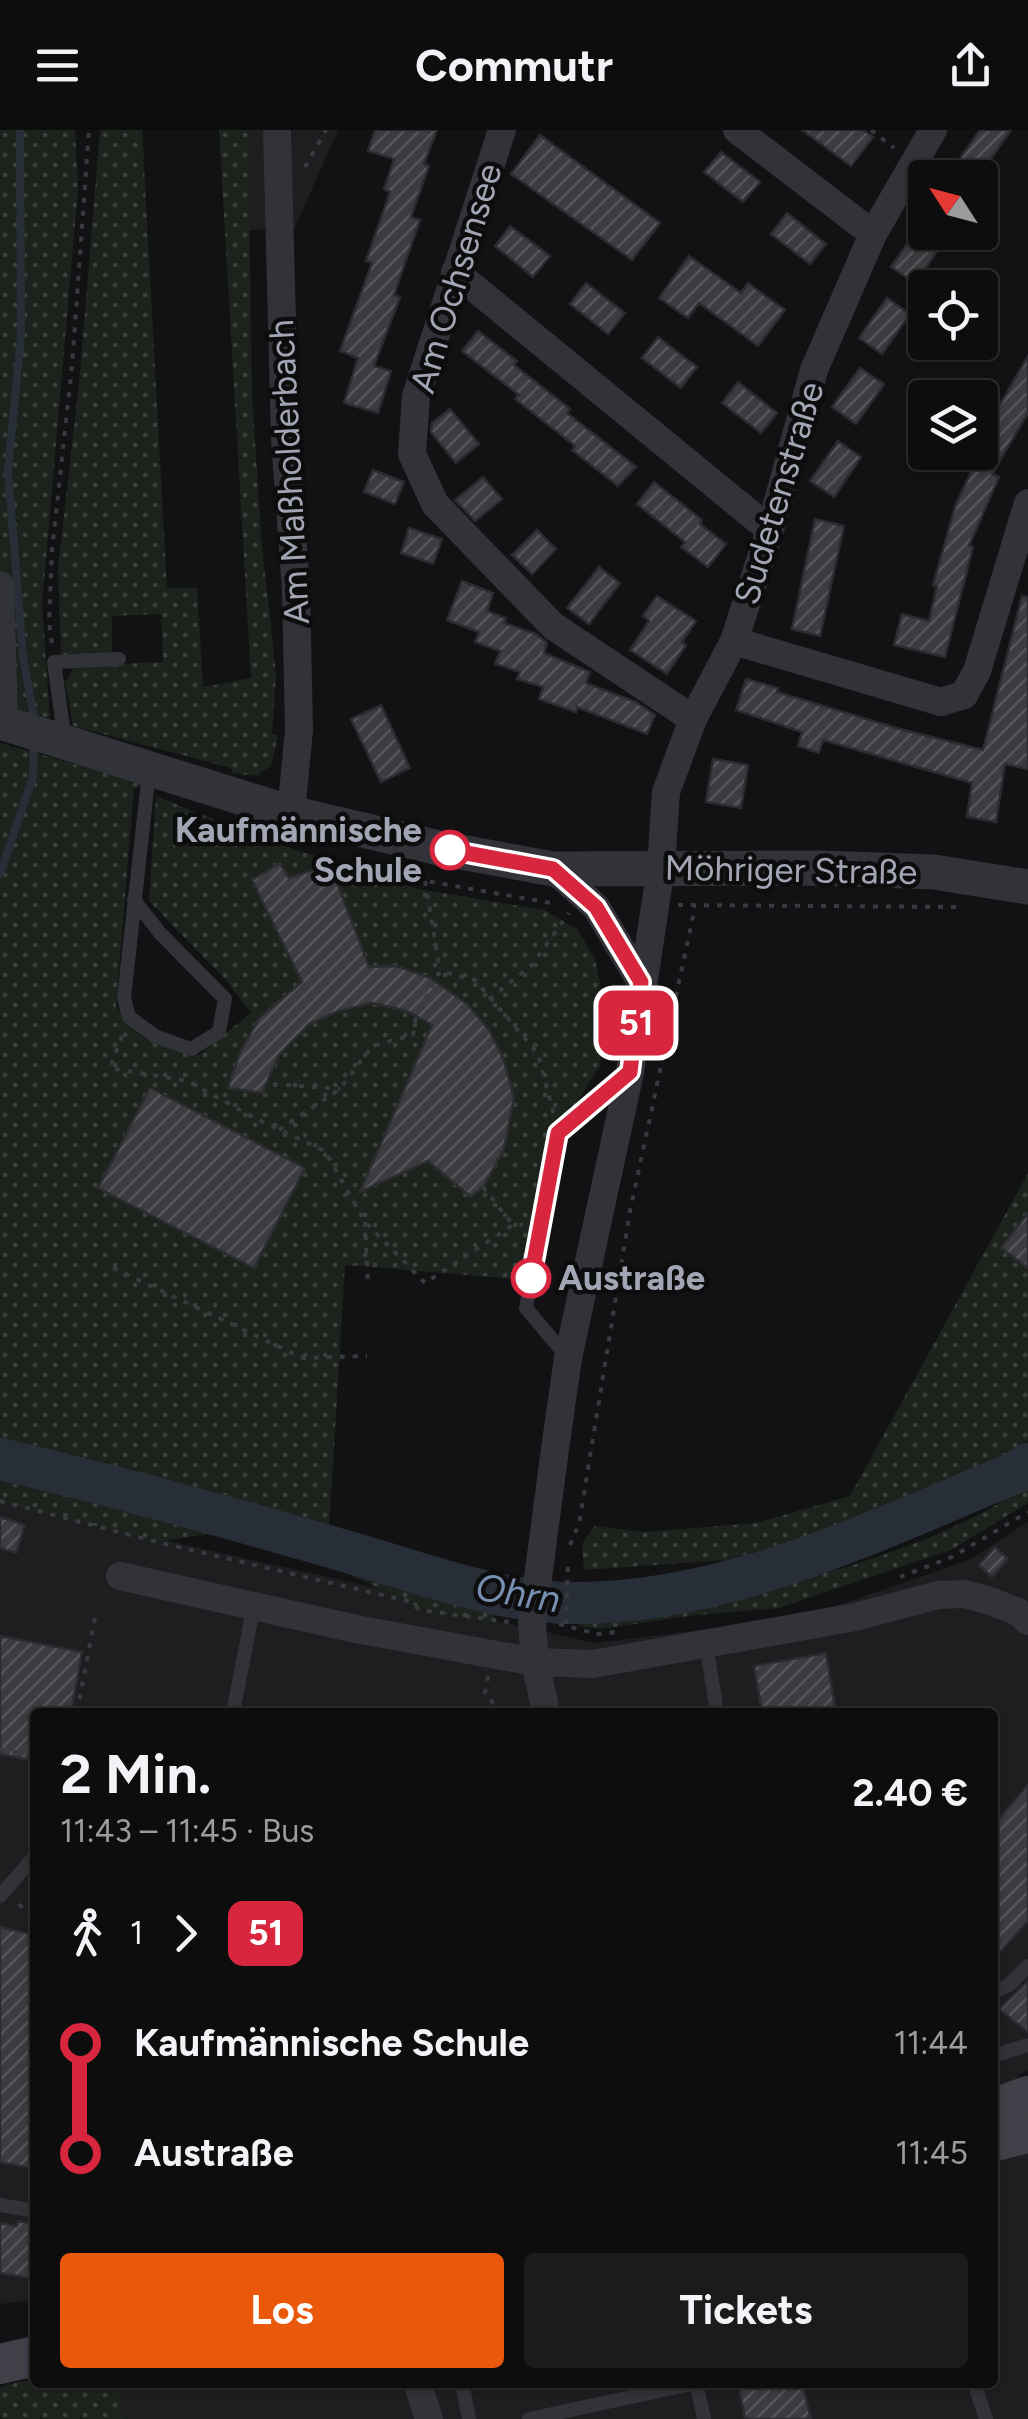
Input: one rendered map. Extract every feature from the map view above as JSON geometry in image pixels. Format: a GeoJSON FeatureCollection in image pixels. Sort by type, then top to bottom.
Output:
{"type":"FeatureCollection","features":[{"type":"Feature","properties":{"kind":"main road"},"geometry":{"type":"LineString","coordinates":[[998,2107],[1028,2096]]}},
{"type":"Feature","properties":{"kind":"main road"},"geometry":{"type":"LineString","coordinates":[[998,2140],[1028,2133]]}},
{"type":"Feature","properties":{"kind":"main road"},"geometry":{"type":"LineString","coordinates":[[0,2364],[30,2357]]}},
{"type":"Feature","properties":{"kind":"street","name":"Am Maßholderbach"},"geometry":{"type":"LineString","coordinates":[[277,130],[284,438],[296,590],[300,730],[291,813]]}},
{"type":"Feature","properties":{"kind":"street","name":"Am Ochsensee"},"geometry":{"type":"LineString","coordinates":[[502,130],[416,396],[412,454],[435,504],[553,626],[693,720]]}},
{"type":"Feature","properties":{"kind":"street"},"geometry":{"type":"LineString","coordinates":[[737,130],[873,234]]}},
{"type":"Feature","properties":{"kind":"street","name":"Sudetenstraße"},"geometry":{"type":"LineString","coordinates":[[660,867],[666,792],[693,720],[734,641],[770,530],[814,370],[873,234],[933,130]]}},
{"type":"Feature","properties":{"kind":"street"},"geometry":{"type":"LineString","coordinates":[[455,272],[770,530]]}},
{"type":"Feature","properties":{"kind":"street"},"geometry":{"type":"LineString","coordinates":[[734,641],[941,702],[964,696],[977,671],[1028,504]]}},
{"type":"Feature","properties":{"kind":"street"},"geometry":{"type":"LineString","coordinates":[[0,585],[2,722]]}},
{"type":"Feature","properties":{"kind":"street","name":"Möhriger Straße"},"geometry":{"type":"LineString","coordinates":[[2,722],[291,813],[439,848],[553,869],[934,872],[1028,888]]}},
{"type":"Feature","properties":{"kind":"street"},"geometry":{"type":"LineString","coordinates":[[545,1708],[532,1623],[556,1549],[568,1358],[630,1072],[660,867]]}},
{"type":"Feature","properties":{"kind":"street"},"geometry":{"type":"LineString","coordinates":[[553,869],[596,907],[641,982]]}},
{"type":"Feature","properties":{"kind":"street"},"geometry":{"type":"LineString","coordinates":[[120,1576],[356,1629],[535,1662],[594,1664],[855,1618],[938,1595],[965,1594],[990,1601],[1018,1612],[1028,1621]]}},
{"type":"Feature","properties":{"kind":"street"},"geometry":{"type":"LineString","coordinates":[[419,2388],[428,2419]]}},
{"type":"Feature","properties":{"kind":"lane"},"geometry":{"type":"LineString","coordinates":[[65,742],[54,662],[118,658]]}},
{"type":"Feature","properties":{"kind":"lane"},"geometry":{"type":"LineString","coordinates":[[134,900],[160,933],[225,999],[219,1032],[191,1050],[155,1036],[129,1017],[124,998],[134,900],[149,769]]}},
{"type":"Feature","properties":{"kind":"lane"},"geometry":{"type":"LineString","coordinates":[[568,1358],[526,1308],[558,1133],[630,1072]]}},
{"type":"Feature","properties":{"kind":"lane"},"geometry":{"type":"LineString","coordinates":[[233,1708],[254,1604]]}},
{"type":"Feature","properties":{"kind":"lane"},"geometry":{"type":"LineString","coordinates":[[706,1644],[716,1708]]}},
{"type":"Feature","properties":{"kind":"lane"},"geometry":{"type":"LineString","coordinates":[[0,1896],[30,1862]]}},
{"type":"Feature","properties":{"kind":"lane"},"geometry":{"type":"LineString","coordinates":[[998,1991],[1009,1986],[1028,1966]]}},
{"type":"Feature","properties":{"kind":"lane"},"geometry":{"type":"LineString","coordinates":[[998,2054],[1028,2044]]}},
{"type":"Feature","properties":{"kind":"lane"},"geometry":{"type":"LineString","coordinates":[[0,2205],[30,2210]]}},
{"type":"Feature","properties":{"kind":"lane"},"geometry":{"type":"LineString","coordinates":[[463,2388],[469,2419]]}},
{"type":"Feature","properties":{"kind":"lane"},"geometry":{"type":"LineString","coordinates":[[529,2419],[673,2388]]}},
{"type":"Feature","properties":{"kind":"lane"},"geometry":{"type":"LineString","coordinates":[[697,2388],[704,2419]]}},
{"type":"Feature","properties":{"kind":"lane"},"geometry":{"type":"LineString","coordinates":[[976,2388],[986,2419]]}},
{"type":"Feature","properties":{"kind":"path"},"geometry":{"type":"LineString","coordinates":[[54,662],[49,622],[52,550],[72,366],[89,130]]}},
{"type":"Feature","properties":{"kind":"path"},"geometry":{"type":"LineString","coordinates":[[279,1130],[340,1089],[372,1046],[412,1034],[416,1016],[440,971],[425,881]]}},
{"type":"Feature","properties":{"kind":"path"},"geometry":{"type":"LineString","coordinates":[[566,1624],[556,1549],[579,1524],[630,1211],[696,906],[964,907]]}},
{"type":"Feature","properties":{"kind":"path"},"geometry":{"type":"LineString","coordinates":[[489,998],[532,965],[569,914]]}},
{"type":"Feature","properties":{"kind":"path"},"geometry":{"type":"LineString","coordinates":[[440,971],[475,980],[538,1054],[558,1133]]}},
{"type":"Feature","properties":{"kind":"path"},"geometry":{"type":"LineString","coordinates":[[129,1017],[110,1068],[188,1081],[325,1151],[365,1222],[425,1283],[513,1225],[540,1227]]}},
{"type":"Feature","properties":{"kind":"path"},"geometry":{"type":"LineString","coordinates":[[274,1084],[340,1089]]}},
{"type":"Feature","properties":{"kind":"path"},"geometry":{"type":"LineString","coordinates":[[483,1187],[513,1225]]}},
{"type":"Feature","properties":{"kind":"path"},"geometry":{"type":"LineString","coordinates":[[365,1222],[368,1286]]}},
{"type":"Feature","properties":{"kind":"path"},"geometry":{"type":"LineString","coordinates":[[113,1268],[303,1358],[367,1356]]}},
{"type":"Feature","properties":{"kind":"path"},"geometry":{"type":"LineString","coordinates":[[0,1502],[408,1601],[420,1610],[494,1622]]}},
{"type":"Feature","properties":{"kind":"path"},"geometry":{"type":"LineString","coordinates":[[898,1577],[952,1558],[1028,1512]]}},
{"type":"Feature","properties":{"kind":"path"},"geometry":{"type":"LineString","coordinates":[[78,1708],[95,1618]]}},
{"type":"Feature","properties":{"kind":"path"},"geometry":{"type":"LineString","coordinates":[[532,1623],[566,1624],[597,1634],[616,1632]]}},
{"type":"Feature","properties":{"kind":"path"},"geometry":{"type":"LineString","coordinates":[[0,1749],[30,1755]]}},
{"type":"Feature","properties":{"kind":"path"},"geometry":{"type":"LineString","coordinates":[[0,1946],[1,1936],[30,1943]]}},
{"type":"Feature","properties":{"kind":"shaded area"},"geometry":{"type":"Polygon","coordinates":[[[0,130],[75,130],[78,189],[42,605],[50,718],[0,708],[0,130]]]}},
{"type":"Feature","properties":{"kind":"shaded area"},"geometry":{"type":"Polygon","coordinates":[[[100,130],[142,130],[167,588],[197,588],[203,687],[251,678],[219,130],[248,130],[252,394],[261,536],[276,674],[272,734],[278,735],[271,766],[256,776],[233,773],[231,768],[73,726],[65,682],[75,666],[163,662],[161,614],[112,616],[112,654],[61,655],[58,568],[79,384],[100,130]]]}},
{"type":"Feature","properties":{"kind":"shaded area"},"geometry":{"type":"Polygon","coordinates":[[[244,130],[338,130],[295,227],[245,231],[244,130]]]}},
{"type":"Feature","properties":{"kind":"shaded area"},"geometry":{"type":"Polygon","coordinates":[[[0,743],[148,785],[134,788],[116,1006],[134,1029],[160,1045],[199,1055],[251,1013],[225,979],[149,901],[156,796],[262,839],[419,889],[544,910],[577,929],[595,959],[607,1018],[600,1066],[558,1133],[530,1280],[345,1265],[328,1546],[494,1593],[494,1622],[420,1610],[332,1567],[212,1533],[157,1542],[0,1501],[0,743]]]}},
{"type":"Feature","properties":{"kind":"shaded area"},"geometry":{"type":"Polygon","coordinates":[[[1028,1173],[1028,1441],[977,1475],[831,1531],[726,1560],[584,1570],[582,1544],[594,1526],[644,1532],[756,1523],[850,1496],[1028,1173]]]}},
{"type":"Feature","properties":{"kind":"shaded area"},"geometry":{"type":"Polygon","coordinates":[[[1028,1485],[1028,1503],[951,1550],[779,1608],[601,1629],[579,1626],[574,1606],[685,1601],[810,1577],[872,1559],[983,1512],[1028,1485]]]}},
{"type":"Feature","properties":{"kind":"shaded area"},"geometry":{"type":"Polygon","coordinates":[[[0,1496],[156,1538],[411,1596],[429,1606],[595,1643],[804,1617],[969,1560],[1028,1522],[1028,2071],[1017,2076],[1028,2112],[1028,2419],[124,2419],[119,2388],[998,2388],[998,1708],[30,1708],[30,2301],[0,2304],[0,1496]]]}},
{"type":"Feature","properties":{"kind":"shaded area"},"geometry":{"type":"Polygon","coordinates":[[[30,2379],[30,2388],[119,2388],[124,2419],[0,2419],[0,2387],[30,2379]]]}},
{"type":"Feature","properties":{"kind":"building"},"geometry":{"type":"Polygon","coordinates":[[[375,130],[437,130],[411,217],[420,220],[394,295],[400,297],[374,366],[391,371],[378,413],[344,403],[358,358],[340,351],[372,263],[366,261],[390,192],[384,189],[394,159],[368,151],[375,130]]]}},
{"type":"Feature","properties":{"kind":"building"},"geometry":{"type":"Polygon","coordinates":[[[802,130],[863,130],[873,137],[851,166],[802,130]]]}},
{"type":"Feature","properties":{"kind":"building"},"geometry":{"type":"Polygon","coordinates":[[[980,130],[1011,130],[990,160],[959,160],[980,130]]]}},
{"type":"Feature","properties":{"kind":"building"},"geometry":{"type":"Polygon","coordinates":[[[540,135],[660,223],[632,260],[511,174],[540,135]]]}},
{"type":"Feature","properties":{"kind":"building"},"geometry":{"type":"Polygon","coordinates":[[[721,152],[760,182],[743,202],[704,172],[721,152]]]}},
{"type":"Feature","properties":{"kind":"building"},"geometry":{"type":"Polygon","coordinates":[[[787,213],[826,244],[810,264],[771,234],[787,213]]]}},
{"type":"Feature","properties":{"kind":"building"},"geometry":{"type":"Polygon","coordinates":[[[510,226],[550,256],[533,277],[495,246],[510,226]]]}},
{"type":"Feature","properties":{"kind":"building"},"geometry":{"type":"Polygon","coordinates":[[[908,243],[908,250],[938,250],[924,270],[908,270],[908,278],[891,267],[908,243]]]}},
{"type":"Feature","properties":{"kind":"building"},"geometry":{"type":"Polygon","coordinates":[[[689,256],[741,293],[748,283],[785,310],[758,346],[699,303],[688,318],[659,298],[689,256]]]}},
{"type":"Feature","properties":{"kind":"building"},"geometry":{"type":"Polygon","coordinates":[[[586,283],[625,313],[608,334],[570,304],[586,283]]]}},
{"type":"Feature","properties":{"kind":"building"},"geometry":{"type":"Polygon","coordinates":[[[887,298],[908,313],[882,354],[859,338],[887,298]]]}},
{"type":"Feature","properties":{"kind":"building"},"geometry":{"type":"Polygon","coordinates":[[[478,331],[570,409],[567,413],[636,467],[618,486],[515,399],[519,395],[462,351],[478,331]]]}},
{"type":"Feature","properties":{"kind":"building"},"geometry":{"type":"Polygon","coordinates":[[[658,337],[697,367],[681,388],[642,358],[658,337]]]}},
{"type":"Feature","properties":{"kind":"building"},"geometry":{"type":"Polygon","coordinates":[[[1028,356],[1028,413],[998,464],[998,408],[1028,356]]]}},
{"type":"Feature","properties":{"kind":"building"},"geometry":{"type":"Polygon","coordinates":[[[860,368],[884,384],[856,424],[832,407],[860,368]]]}},
{"type":"Feature","properties":{"kind":"building"},"geometry":{"type":"Polygon","coordinates":[[[738,382],[777,413],[761,433],[722,403],[738,382]]]}},
{"type":"Feature","properties":{"kind":"building"},"geometry":{"type":"Polygon","coordinates":[[[450,409],[479,444],[456,463],[431,432],[432,423],[450,409]]]}},
{"type":"Feature","properties":{"kind":"building"},"geometry":{"type":"Polygon","coordinates":[[[838,441],[861,457],[834,497],[810,481],[838,441]]]}},
{"type":"Feature","properties":{"kind":"building"},"geometry":{"type":"Polygon","coordinates":[[[373,470],[404,482],[395,504],[364,492],[373,470]]]}},
{"type":"Feature","properties":{"kind":"building"},"geometry":{"type":"Polygon","coordinates":[[[972,470],[994,470],[992,474],[999,477],[969,546],[973,547],[945,657],[894,645],[902,614],[929,621],[937,586],[933,585],[955,507],[972,470]]]}},
{"type":"Feature","properties":{"kind":"building"},"geometry":{"type":"Polygon","coordinates":[[[483,477],[502,499],[475,521],[455,500],[483,477]]]}},
{"type":"Feature","properties":{"kind":"building"},"geometry":{"type":"Polygon","coordinates":[[[654,482],[726,544],[708,567],[681,547],[685,542],[637,504],[654,482]]]}},
{"type":"Feature","properties":{"kind":"building"},"geometry":{"type":"Polygon","coordinates":[[[815,519],[844,526],[820,636],[792,629],[815,519]]]}},
{"type":"Feature","properties":{"kind":"building"},"geometry":{"type":"Polygon","coordinates":[[[409,528],[442,539],[433,564],[401,553],[409,528]]]}},
{"type":"Feature","properties":{"kind":"building"},"geometry":{"type":"Polygon","coordinates":[[[537,530],[556,549],[532,574],[512,555],[537,530]]]}},
{"type":"Feature","properties":{"kind":"building"},"geometry":{"type":"Polygon","coordinates":[[[599,567],[620,583],[589,624],[567,608],[599,567]]]}},
{"type":"Feature","properties":{"kind":"building"},"geometry":{"type":"Polygon","coordinates":[[[462,581],[493,593],[487,611],[506,618],[504,623],[536,634],[547,643],[544,653],[590,672],[586,683],[636,702],[655,715],[647,734],[577,707],[576,712],[539,699],[543,687],[517,679],[520,672],[495,664],[500,651],[475,642],[479,632],[447,620],[462,581]]]}},
{"type":"Feature","properties":{"kind":"building"},"geometry":{"type":"Polygon","coordinates":[[[657,596],[696,621],[667,674],[630,650],[649,621],[643,616],[657,596]]]}},
{"type":"Feature","properties":{"kind":"building"},"geometry":{"type":"Polygon","coordinates":[[[1022,596],[1028,597],[1028,769],[1005,764],[996,822],[967,817],[972,783],[823,740],[819,753],[798,746],[802,732],[736,710],[746,679],[896,728],[983,750],[1022,596]]]}},
{"type":"Feature","properties":{"kind":"building"},"geometry":{"type":"Polygon","coordinates":[[[381,705],[410,768],[381,782],[351,719],[381,705]]]}},
{"type":"Feature","properties":{"kind":"building"},"geometry":{"type":"Polygon","coordinates":[[[713,759],[748,765],[741,808],[706,802],[713,759]]]}},
{"type":"Feature","properties":{"kind":"building"},"geometry":{"type":"Polygon","coordinates":[[[280,863],[289,878],[330,864],[369,967],[397,966],[430,978],[467,1004],[489,1030],[504,1060],[514,1098],[504,1149],[483,1187],[471,1197],[428,1161],[360,1192],[432,1025],[407,1011],[372,1003],[339,1011],[309,1024],[279,1055],[262,1093],[228,1088],[240,1052],[260,1017],[302,982],[252,880],[280,863]]]}},
{"type":"Feature","properties":{"kind":"building"},"geometry":{"type":"Polygon","coordinates":[[[150,1088],[305,1168],[254,1268],[98,1188],[150,1088]]]}},
{"type":"Feature","properties":{"kind":"building"},"geometry":{"type":"Polygon","coordinates":[[[1028,1213],[1028,1268],[1001,1248],[1028,1213]]]}},
{"type":"Feature","properties":{"kind":"building"},"geometry":{"type":"Polygon","coordinates":[[[0,1517],[25,1525],[16,1553],[0,1548],[0,1517]]]}},
{"type":"Feature","properties":{"kind":"building"},"geometry":{"type":"Polygon","coordinates":[[[995,1547],[1008,1559],[992,1577],[979,1565],[995,1547]]]}},
{"type":"Feature","properties":{"kind":"building"},"geometry":{"type":"Polygon","coordinates":[[[0,1636],[82,1652],[72,1708],[30,1708],[30,1760],[0,1754],[0,1636]]]}},
{"type":"Feature","properties":{"kind":"building"},"geometry":{"type":"Polygon","coordinates":[[[826,1653],[835,1708],[761,1708],[754,1666],[826,1653]]]}},
{"type":"Feature","properties":{"kind":"building"},"geometry":{"type":"Polygon","coordinates":[[[1028,1785],[1028,1921],[998,1954],[998,1816],[1028,1785]]]}},
{"type":"Feature","properties":{"kind":"building"},"geometry":{"type":"Polygon","coordinates":[[[0,1927],[30,1934],[30,2168],[0,2162],[0,1927]]]}},
{"type":"Feature","properties":{"kind":"building"},"geometry":{"type":"Polygon","coordinates":[[[1028,1981],[1028,2032],[999,2009],[1028,1981]]]}},
{"type":"Feature","properties":{"kind":"building"},"geometry":{"type":"Polygon","coordinates":[[[18,2221],[30,2223],[30,2278],[0,2273],[0,2223],[17,2226],[18,2221]]]}},
{"type":"Feature","properties":{"kind":"building"},"geometry":{"type":"Polygon","coordinates":[[[739,2388],[803,2388],[811,2419],[745,2419],[739,2388]]]}},
{"type":"Feature","properties":{"kind":"waterway"},"geometry":{"type":"LineString","coordinates":[[20,130],[21,334],[8,471],[23,657],[35,723]]}},
{"type":"Feature","properties":{"kind":"waterway"},"geometry":{"type":"LineString","coordinates":[[0,874],[33,777],[34,742]]}},
{"type":"Feature","properties":{"kind":"waterway","name":"Ohrn"},"geometry":{"type":"LineString","coordinates":[[0,1459],[216,1515],[458,1585],[517,1598],[575,1603],[633,1600],[746,1577],[856,1539],[1028,1464]]}},
{"type":"Feature","properties":{"kind":"bus line","name":"51"},"geometry":{"type":"LineString","coordinates":[[450,850],[553,869],[596,907],[641,982],[630,1072],[558,1133],[531,1278]]}},
{"type":"Feature","properties":{"kind":"place","name":"Kaufmännische Schule"},"geometry":{"type":"Point","coordinates":[450,850]}},
{"type":"Feature","properties":{"kind":"place","name":"Austraße"},"geometry":{"type":"Point","coordinates":[531,1278]}}]}
